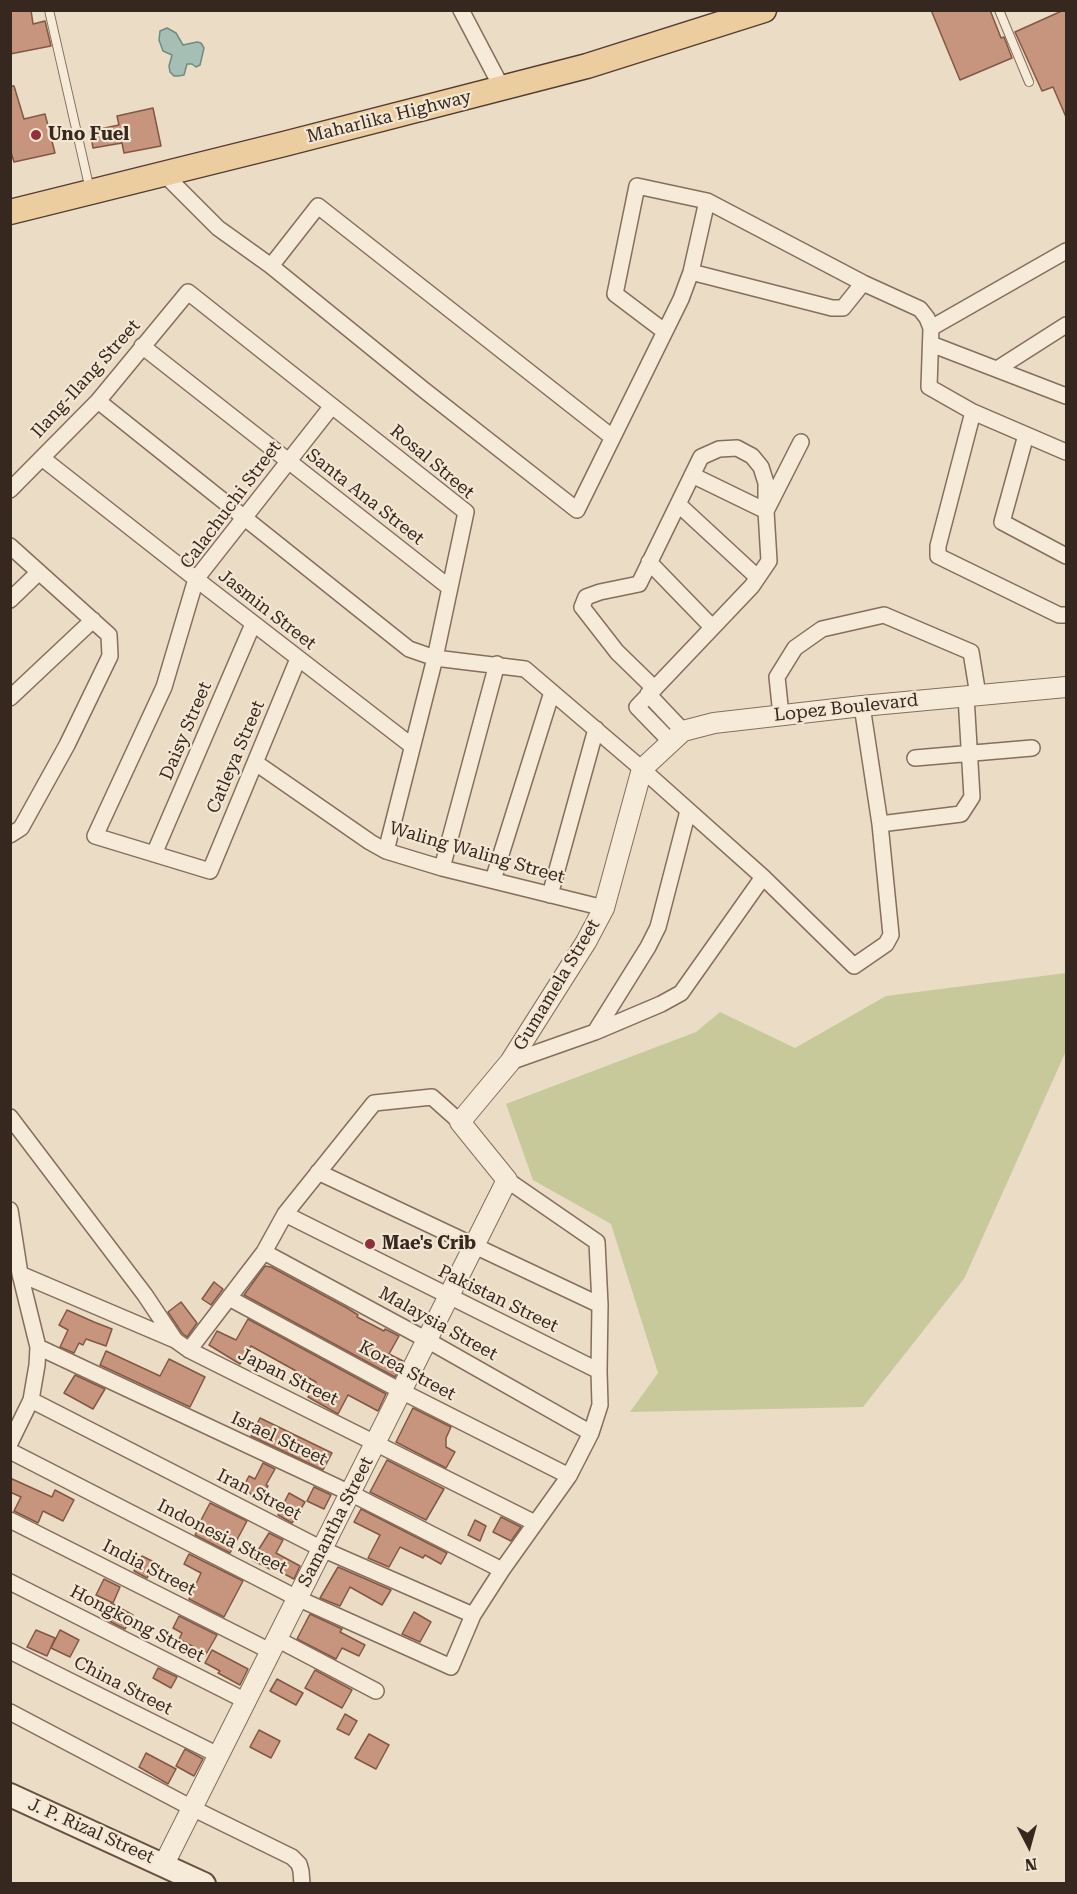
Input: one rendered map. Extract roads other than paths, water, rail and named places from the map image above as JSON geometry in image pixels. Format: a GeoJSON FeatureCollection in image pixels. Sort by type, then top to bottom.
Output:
{"type":"FeatureCollection","features":[{"type":"Feature","properties":{"kind":"main road","name":"Maharlika Highway"},"geometry":{"type":"LineString","coordinates":[[10,212],[587,66],[764,10]]}},
{"type":"Feature","properties":{"kind":"main road","name":"J. P. Rizal Street"},"geometry":{"type":"LineString","coordinates":[[10,1795],[204,1884]]}},
{"type":"Feature","properties":{"kind":"street"},"geometry":{"type":"LineString","coordinates":[[461,10],[502,88]]}},
{"type":"Feature","properties":{"kind":"street"},"geometry":{"type":"LineString","coordinates":[[164,173],[218,228],[271,266],[424,390],[578,510],[681,299],[691,272],[707,201]]}},
{"type":"Feature","properties":{"kind":"street"},"geometry":{"type":"LineString","coordinates":[[664,331],[615,294],[637,186],[707,201],[863,283],[920,309],[931,328],[929,387],[973,412],[1066,452]]}},
{"type":"Feature","properties":{"kind":"street"},"geometry":{"type":"LineString","coordinates":[[271,266],[318,206],[612,437]]}},
{"type":"Feature","properties":{"kind":"street"},"geometry":{"type":"LineString","coordinates":[[931,328],[1066,252]]}},
{"type":"Feature","properties":{"kind":"street"},"geometry":{"type":"LineString","coordinates":[[691,272],[832,308],[843,308],[863,283]]}},
{"type":"Feature","properties":{"kind":"street","name":"Ilang-Ilang Street"},"geometry":{"type":"LineString","coordinates":[[10,490],[98,401],[188,292]]}},
{"type":"Feature","properties":{"kind":"street","name":"Rosal Street"},"geometry":{"type":"LineString","coordinates":[[188,292],[466,512],[435,658],[386,851]]}},
{"type":"Feature","properties":{"kind":"street"},"geometry":{"type":"LineString","coordinates":[[997,369],[1066,325]]}},
{"type":"Feature","properties":{"kind":"street"},"geometry":{"type":"LineString","coordinates":[[931,344],[1065,393]]}},
{"type":"Feature","properties":{"kind":"street","name":"Santa Ana Street"},"geometry":{"type":"LineString","coordinates":[[142,346],[450,588]]}},
{"type":"Feature","properties":{"kind":"street"},"geometry":{"type":"LineString","coordinates":[[98,401],[409,649],[435,658],[525,669],[763,877],[854,966],[886,944],[891,935],[880,824],[862,706]]}},
{"type":"Feature","properties":{"kind":"street","name":"Calachuchi Street"},"geometry":{"type":"LineString","coordinates":[[154,854],[95,836],[164,687],[196,579],[332,406]]}},
{"type":"Feature","properties":{"kind":"street"},"geometry":{"type":"LineString","coordinates":[[973,412],[938,546],[938,556],[1059,615],[1066,615]]}},
{"type":"Feature","properties":{"kind":"street"},"geometry":{"type":"LineString","coordinates":[[1026,435],[1002,522],[1066,556]]}},
{"type":"Feature","properties":{"kind":"street"},"geometry":{"type":"LineString","coordinates":[[766,511],[801,442]]}},
{"type":"Feature","properties":{"kind":"street"},"geometry":{"type":"LineString","coordinates":[[651,691],[752,586],[769,561],[766,483],[761,467],[752,456],[737,448],[719,449],[701,457],[639,584],[586,597],[582,607],[651,691],[677,737]]}},
{"type":"Feature","properties":{"kind":"street","name":"Jasmin Street"},"geometry":{"type":"LineString","coordinates":[[42,458],[412,746]]}},
{"type":"Feature","properties":{"kind":"street"},"geometry":{"type":"LineString","coordinates":[[692,475],[766,511]]}},
{"type":"Feature","properties":{"kind":"street"},"geometry":{"type":"LineString","coordinates":[[678,504],[757,577]]}},
{"type":"Feature","properties":{"kind":"street"},"geometry":{"type":"LineString","coordinates":[[10,546],[109,635],[110,656],[21,828],[10,835]]}},
{"type":"Feature","properties":{"kind":"street"},"geometry":{"type":"LineString","coordinates":[[650,562],[712,627]]}},
{"type":"Feature","properties":{"kind":"street"},"geometry":{"type":"LineString","coordinates":[[10,600],[39,572]]}},
{"type":"Feature","properties":{"kind":"street"},"geometry":{"type":"LineString","coordinates":[[781,715],[777,676],[795,648],[822,629],[884,615],[971,652],[972,696],[969,752],[972,797],[961,814],[880,824]]}},
{"type":"Feature","properties":{"kind":"street"},"geometry":{"type":"LineString","coordinates":[[10,698],[93,620]]}},
{"type":"Feature","properties":{"kind":"street","name":"Daisy Street"},"geometry":{"type":"LineString","coordinates":[[154,854],[254,624]]}},
{"type":"Feature","properties":{"kind":"street","name":"Catleya Street"},"geometry":{"type":"LineString","coordinates":[[154,854],[210,871],[298,658]]}},
{"type":"Feature","properties":{"kind":"street"},"geometry":{"type":"LineString","coordinates":[[442,868],[497,664]]}},
{"type":"Feature","properties":{"kind":"street","name":"Lopez Boulevard"},"geometry":{"type":"LineString","coordinates":[[642,769],[677,737],[714,723],[862,706],[1066,687]]}},
{"type":"Feature","properties":{"kind":"street"},"geometry":{"type":"LineString","coordinates":[[493,880],[552,692]]}},
{"type":"Feature","properties":{"kind":"street"},"geometry":{"type":"LineString","coordinates":[[550,895],[596,729]]}},
{"type":"Feature","properties":{"kind":"street"},"geometry":{"type":"LineString","coordinates":[[915,758],[1032,748]]}},
{"type":"Feature","properties":{"kind":"street","name":"Waling Waling Street"},"geometry":{"type":"LineString","coordinates":[[255,763],[386,851],[442,868],[604,908]]}},
{"type":"Feature","properties":{"kind":"street","name":"Gumamela Street"},"geometry":{"type":"LineString","coordinates":[[460,1122],[510,1062],[586,942],[604,908],[642,769]]}},
{"type":"Feature","properties":{"kind":"street"},"geometry":{"type":"LineString","coordinates":[[595,1032],[658,927],[688,812]]}},
{"type":"Feature","properties":{"kind":"street"},"geometry":{"type":"LineString","coordinates":[[510,1062],[595,1032],[681,993],[763,877]]}},
{"type":"Feature","properties":{"kind":"street"},"geometry":{"type":"LineString","coordinates":[[189,1350],[264,1252],[285,1214],[374,1103],[432,1097],[460,1122],[507,1180],[597,1242],[600,1305],[600,1405],[591,1433],[569,1476],[502,1569],[473,1616]]}},
{"type":"Feature","properties":{"kind":"street"},"geometry":{"type":"LineString","coordinates":[[10,1118],[145,1294],[174,1340]]}},
{"type":"Feature","properties":{"kind":"street"},"geometry":{"type":"LineString","coordinates":[[318,1172],[600,1305]]}},
{"type":"Feature","properties":{"kind":"street","name":"Samantha Street"},"geometry":{"type":"LineString","coordinates":[[164,1864],[507,1180]]}},
{"type":"Feature","properties":{"kind":"street"},"geometry":{"type":"LineString","coordinates":[[10,1210],[20,1274],[38,1347],[31,1400],[10,1443]]}},
{"type":"Feature","properties":{"kind":"street","name":"Pakistan Street"},"geometry":{"type":"LineString","coordinates":[[285,1214],[599,1371]]}},
{"type":"Feature","properties":{"kind":"street","name":"Malaysia Street"},"geometry":{"type":"LineString","coordinates":[[264,1252],[427,1340],[591,1433]]}},
{"type":"Feature","properties":{"kind":"street","name":"Japan Street"},"geometry":{"type":"LineString","coordinates":[[20,1274],[174,1340],[189,1350],[535,1523]]}},
{"type":"Feature","properties":{"kind":"street","name":"Korea Street"},"geometry":{"type":"LineString","coordinates":[[229,1298],[402,1391],[569,1476]]}},
{"type":"Feature","properties":{"kind":"street","name":"Israel Street"},"geometry":{"type":"LineString","coordinates":[[38,1347],[350,1493],[502,1569]]}},
{"type":"Feature","properties":{"kind":"street","name":"Iran Street"},"geometry":{"type":"LineString","coordinates":[[31,1400],[322,1549],[473,1616]]}},
{"type":"Feature","properties":{"kind":"street","name":"Indonesia Street"},"geometry":{"type":"LineString","coordinates":[[10,1451],[297,1598],[451,1667],[473,1616]]}},
{"type":"Feature","properties":{"kind":"street","name":"India Street"},"geometry":{"type":"LineString","coordinates":[[10,1520],[376,1691]]}},
{"type":"Feature","properties":{"kind":"street","name":"Hongkong Street"},"geometry":{"type":"LineString","coordinates":[[10,1582],[246,1701]]}},
{"type":"Feature","properties":{"kind":"street","name":"China Street"},"geometry":{"type":"LineString","coordinates":[[10,1651],[218,1755]]}},
{"type":"Feature","properties":{"kind":"street"},"geometry":{"type":"LineString","coordinates":[[10,1712],[192,1808],[292,1857],[302,1871],[302,1884]]}},
{"type":"Feature","properties":{"kind":"lane"},"geometry":{"type":"LineString","coordinates":[[48,10],[91,192]]}},
{"type":"Feature","properties":{"kind":"lane"},"geometry":{"type":"LineString","coordinates":[[999,10],[1029,82]]}},
{"type":"Feature","properties":{"kind":"place","name":"Uno Fuel"},"geometry":{"type":"Point","coordinates":[36,135]}},
{"type":"Feature","properties":{"kind":"place","name":"Mae's Crib"},"geometry":{"type":"Point","coordinates":[370,1244]}}]}
